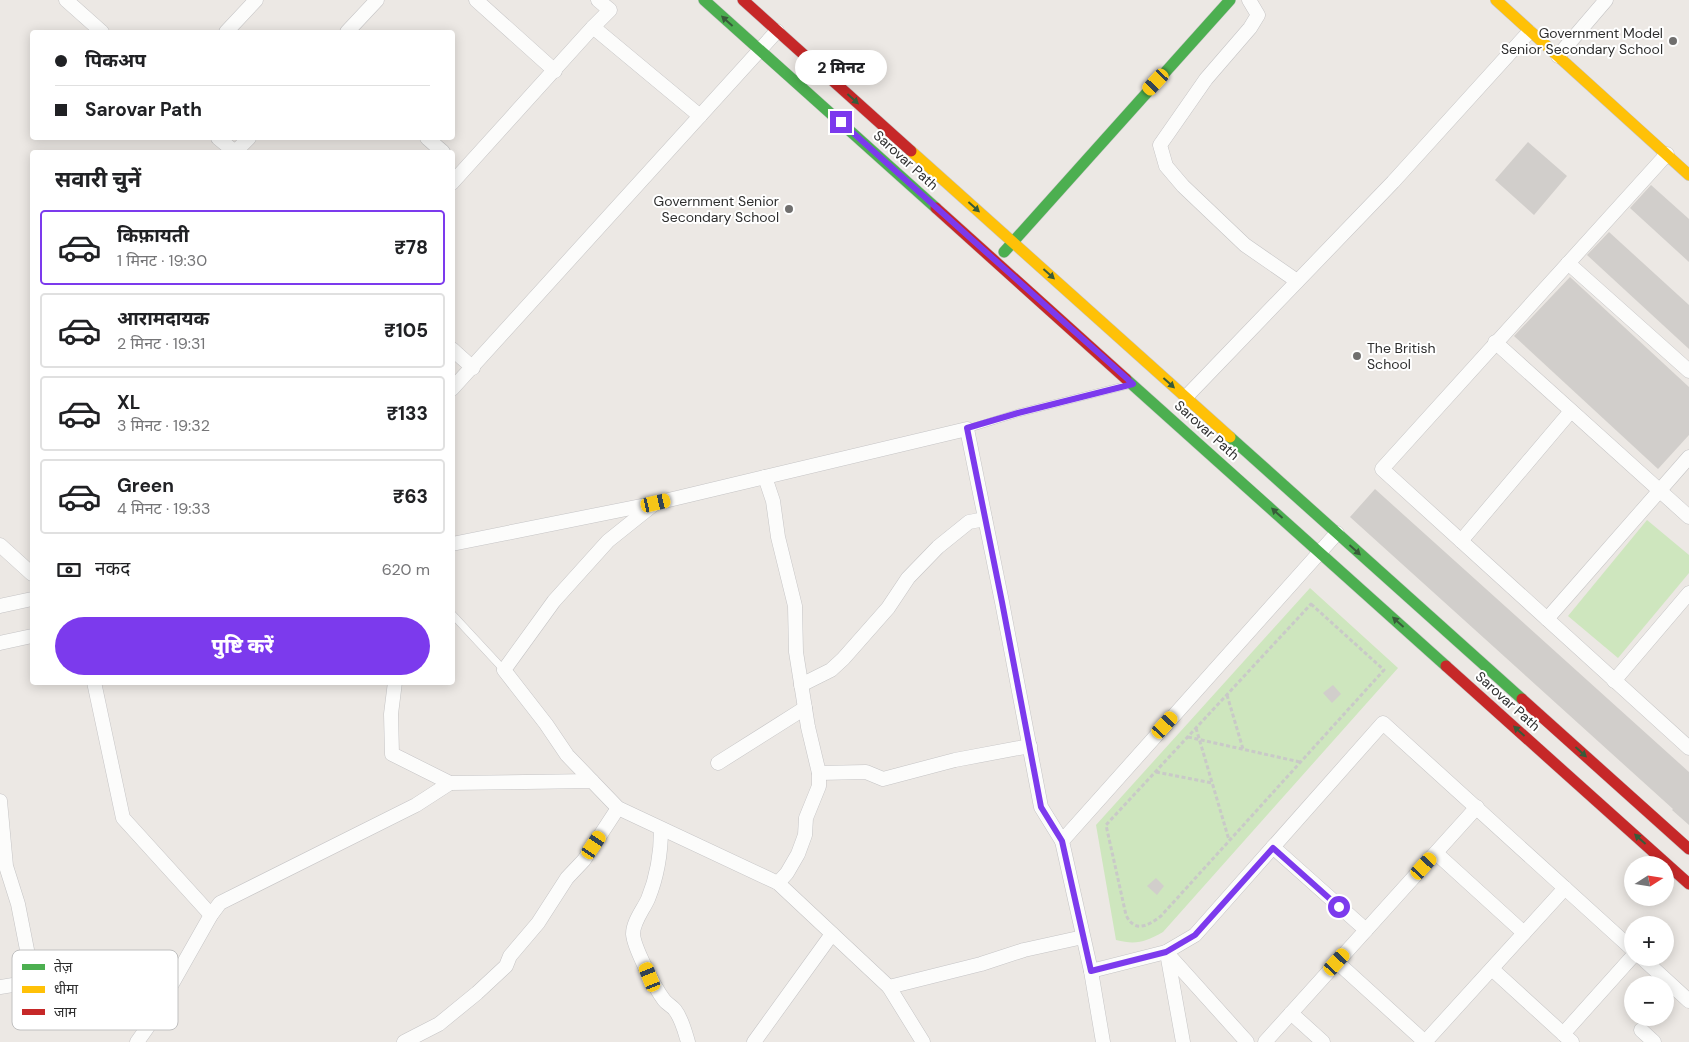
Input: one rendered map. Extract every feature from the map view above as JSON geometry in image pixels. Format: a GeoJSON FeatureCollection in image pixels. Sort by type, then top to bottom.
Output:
{"type":"FeatureCollection","features":[{"type":"Feature","properties":{"kind":"main road","name":"Sarovar Path"},"geometry":{"type":"LineString","coordinates":[[704,0],[1689,884]]}},
{"type":"Feature","properties":{"kind":"main road","name":"Sarovar Path"},"geometry":{"type":"LineString","coordinates":[[743,0],[1689,849]]}},
{"type":"Feature","properties":{"kind":"main road"},"geometry":{"type":"LineString","coordinates":[[996,261],[1230,0]]}},
{"type":"Feature","properties":{"kind":"main road"},"geometry":{"type":"LineString","coordinates":[[1496,0],[1528,32],[1558,56],[1689,175]]}},
{"type":"Feature","properties":{"kind":"street"},"geometry":{"type":"LineString","coordinates":[[66,0],[100,30]]}},
{"type":"Feature","properties":{"kind":"street"},"geometry":{"type":"LineString","coordinates":[[228,30],[256,0]]}},
{"type":"Feature","properties":{"kind":"street"},"geometry":{"type":"LineString","coordinates":[[349,30],[377,0]]}},
{"type":"Feature","properties":{"kind":"street"},"geometry":{"type":"LineString","coordinates":[[476,0],[555,71]]}},
{"type":"Feature","properties":{"kind":"street"},"geometry":{"type":"LineString","coordinates":[[455,179],[610,10],[598,0]]}},
{"type":"Feature","properties":{"kind":"street"},"geometry":{"type":"LineString","coordinates":[[1249,0],[1258,15],[1250,28],[1206,79],[1160,145],[1166,166],[1183,186],[1245,245],[1297,281]]}},
{"type":"Feature","properties":{"kind":"street"},"geometry":{"type":"LineString","coordinates":[[1558,56],[1606,0]]}},
{"type":"Feature","properties":{"kind":"street"},"geometry":{"type":"LineString","coordinates":[[593,27],[700,116]]}},
{"type":"Feature","properties":{"kind":"street"},"geometry":{"type":"LineString","coordinates":[[455,387],[777,31]]}},
{"type":"Feature","properties":{"kind":"street"},"geometry":{"type":"LineString","coordinates":[[1186,397],[1393,182],[1528,32]]}},
{"type":"Feature","properties":{"kind":"street"},"geometry":{"type":"LineString","coordinates":[[220,140],[233,150]]}},
{"type":"Feature","properties":{"kind":"street"},"geometry":{"type":"LineString","coordinates":[[237,150],[247,140]]}},
{"type":"Feature","properties":{"kind":"street"},"geometry":{"type":"LineString","coordinates":[[429,140],[441,150]]}},
{"type":"Feature","properties":{"kind":"street"},"geometry":{"type":"LineString","coordinates":[[1667,154],[1494,342],[1382,469],[1689,748]]}},
{"type":"Feature","properties":{"kind":"street"},"geometry":{"type":"LineString","coordinates":[[455,164],[463,171]]}},
{"type":"Feature","properties":{"kind":"street"},"geometry":{"type":"LineString","coordinates":[[1568,263],[1689,371]]}},
{"type":"Feature","properties":{"kind":"street"},"geometry":{"type":"LineString","coordinates":[[1494,342],[1689,517]]}},
{"type":"Feature","properties":{"kind":"street"},"geometry":{"type":"LineString","coordinates":[[455,352],[473,368]]}},
{"type":"Feature","properties":{"kind":"street"},"geometry":{"type":"LineString","coordinates":[[1461,541],[1571,411]]}},
{"type":"Feature","properties":{"kind":"street"},"geometry":{"type":"LineString","coordinates":[[455,543],[656,503],[967,428],[1041,807],[1062,841],[1091,971],[1103,1042]]}},
{"type":"Feature","properties":{"kind":"street"},"geometry":{"type":"LineString","coordinates":[[1547,619],[1689,457]]}},
{"type":"Feature","properties":{"kind":"street"},"geometry":{"type":"LineString","coordinates":[[765,477],[773,501],[778,537],[795,606],[796,652],[805,708],[819,774],[819,786],[806,818],[805,835],[798,854],[778,883]]}},
{"type":"Feature","properties":{"kind":"street"},"geometry":{"type":"LineString","coordinates":[[656,503],[608,541],[554,601],[504,670],[546,724],[567,755],[618,808],[778,883],[889,987],[923,1042]]}},
{"type":"Feature","properties":{"kind":"street"},"geometry":{"type":"LineString","coordinates":[[801,685],[831,670],[843,659],[888,608],[908,578],[938,547],[969,522],[985,519]]}},
{"type":"Feature","properties":{"kind":"street"},"geometry":{"type":"LineString","coordinates":[[1062,841],[1337,533]]}},
{"type":"Feature","properties":{"kind":"street"},"geometry":{"type":"LineString","coordinates":[[0,545],[30,572]]}},
{"type":"Feature","properties":{"kind":"street"},"geometry":{"type":"LineString","coordinates":[[1614,681],[1689,593]]}},
{"type":"Feature","properties":{"kind":"street"},"geometry":{"type":"LineString","coordinates":[[0,606],[30,599]]}},
{"type":"Feature","properties":{"kind":"street"},"geometry":{"type":"LineString","coordinates":[[0,643],[30,636]]}},
{"type":"Feature","properties":{"kind":"street"},"geometry":{"type":"LineString","coordinates":[[95,685],[123,818],[211,915]]}},
{"type":"Feature","properties":{"kind":"street"},"geometry":{"type":"LineString","coordinates":[[396,685],[391,714],[392,754],[450,783],[592,781]]}},
{"type":"Feature","properties":{"kind":"street"},"geometry":{"type":"LineString","coordinates":[[718,763],[805,708]]}},
{"type":"Feature","properties":{"kind":"street"},"geometry":{"type":"LineString","coordinates":[[1091,971],[1166,952],[1195,935],[1384,722],[1624,942]]}},
{"type":"Feature","properties":{"kind":"street"},"geometry":{"type":"LineString","coordinates":[[819,774],[866,772],[883,779],[955,760],[1030,746]]}},
{"type":"Feature","properties":{"kind":"street"},"geometry":{"type":"LineString","coordinates":[[178,973],[211,915],[220,903],[416,805],[450,783]]}},
{"type":"Feature","properties":{"kind":"street"},"geometry":{"type":"LineString","coordinates":[[0,801],[3,867],[18,904],[27,950]]}},
{"type":"Feature","properties":{"kind":"street"},"geometry":{"type":"LineString","coordinates":[[1265,1042],[1477,807]]}},
{"type":"Feature","properties":{"kind":"street"},"geometry":{"type":"LineString","coordinates":[[404,1042],[438,1024],[477,993],[506,966],[510,956],[538,923],[567,878],[584,860],[618,808]]}},
{"type":"Feature","properties":{"kind":"street"},"geometry":{"type":"LineString","coordinates":[[661,829],[662,841],[657,870],[648,900],[635,924],[633,934],[650,977],[665,1000],[675,1010],[688,1042]]}},
{"type":"Feature","properties":{"kind":"street"},"geometry":{"type":"LineString","coordinates":[[1273,848],[1366,930]]}},
{"type":"Feature","properties":{"kind":"street"},"geometry":{"type":"LineString","coordinates":[[1436,853],[1524,933]]}},
{"type":"Feature","properties":{"kind":"street"},"geometry":{"type":"LineString","coordinates":[[1337,962],[1425,1042],[1565,888]]}},
{"type":"Feature","properties":{"kind":"street"},"geometry":{"type":"LineString","coordinates":[[754,1042],[832,934]]}},
{"type":"Feature","properties":{"kind":"street"},"geometry":{"type":"LineString","coordinates":[[889,987],[982,964],[1024,950],[1083,937]]}},
{"type":"Feature","properties":{"kind":"street"},"geometry":{"type":"LineString","coordinates":[[1166,952],[1183,1042]]}},
{"type":"Feature","properties":{"kind":"street"},"geometry":{"type":"LineString","coordinates":[[1166,952],[1247,1042]]}},
{"type":"Feature","properties":{"kind":"street"},"geometry":{"type":"LineString","coordinates":[[1492,969],[1568,1038],[1625,966]]}},
{"type":"Feature","properties":{"kind":"street"},"geometry":{"type":"LineString","coordinates":[[1651,966],[1689,1001]]}},
{"type":"Feature","properties":{"kind":"street"},"geometry":{"type":"LineString","coordinates":[[1291,1013],[1322,1042]]}},
{"type":"Feature","properties":{"kind":"street"},"geometry":{"type":"LineString","coordinates":[[137,1042],[146,1030]]}},
{"type":"Feature","properties":{"kind":"street"},"geometry":{"type":"LineString","coordinates":[[1641,1030],[1654,1042]]}},
{"type":"Feature","properties":{"kind":"lane"},"geometry":{"type":"LineString","coordinates":[[967,428],[1133,384]]}},
{"type":"Feature","properties":{"kind":"lane"},"geometry":{"type":"LineString","coordinates":[[455,617],[504,670]]}},
{"type":"Feature","properties":{"kind":"path"},"geometry":{"type":"LineString","coordinates":[[1311,604],[1384,670],[1161,916],[1151,924],[1140,926],[1129,922],[1106,826],[1226,695],[1311,604]]}},
{"type":"Feature","properties":{"kind":"path"},"geometry":{"type":"LineString","coordinates":[[1226,695],[1243,749]]}},
{"type":"Feature","properties":{"kind":"path"},"geometry":{"type":"LineString","coordinates":[[1196,728],[1230,840]]}},
{"type":"Feature","properties":{"kind":"path"},"geometry":{"type":"LineString","coordinates":[[1188,736],[1300,762]]}},
{"type":"Feature","properties":{"kind":"path"},"geometry":{"type":"LineString","coordinates":[[1155,772],[1212,783]]}},
{"type":"Feature","properties":{"kind":"green space"},"geometry":{"type":"Polygon","coordinates":[[[1647,520],[1689,555],[1689,573],[1618,658],[1568,616],[1647,520]]]}},
{"type":"Feature","properties":{"kind":"green space"},"geometry":{"type":"Polygon","coordinates":[[[1310,588],[1398,668],[1163,932],[1140,942],[1116,940],[1096,825],[1310,588]]]}},
{"type":"Feature","properties":{"kind":"building"},"geometry":{"type":"Polygon","coordinates":[[[1528,142],[1567,176],[1534,215],[1495,180],[1528,142]]]}},
{"type":"Feature","properties":{"kind":"building"},"geometry":{"type":"Polygon","coordinates":[[[1651,185],[1689,219],[1689,262],[1630,208],[1651,185]]]}},
{"type":"Feature","properties":{"kind":"building"},"geometry":{"type":"Polygon","coordinates":[[[1609,232],[1689,305],[1689,349],[1587,255],[1609,232]]]}},
{"type":"Feature","properties":{"kind":"building"},"geometry":{"type":"Polygon","coordinates":[[[1570,277],[1689,387],[1689,435],[1658,469],[1514,336],[1570,277]]]}},
{"type":"Feature","properties":{"kind":"building"},"geometry":{"type":"Polygon","coordinates":[[[1375,489],[1689,772],[1689,825],[1350,517],[1375,489]]]}},
{"type":"Feature","properties":{"kind":"building"},"geometry":{"type":"Polygon","coordinates":[[[1333,685],[1341,694],[1332,703],[1323,693],[1333,685]]]}},
{"type":"Feature","properties":{"kind":"building"},"geometry":{"type":"Polygon","coordinates":[[[1156,878],[1164,886],[1157,895],[1147,886],[1156,878]]]}},
{"type":"Feature","properties":{"kind":"traffic: fast"},"geometry":{"type":"LineString","coordinates":[[704,0],[936,208]]}},
{"type":"Feature","properties":{"kind":"traffic: fast"},"geometry":{"type":"LineString","coordinates":[[1004,252],[1230,0]]}},
{"type":"Feature","properties":{"kind":"traffic: fast"},"geometry":{"type":"LineString","coordinates":[[1126,379],[1446,666]]}},
{"type":"Feature","properties":{"kind":"traffic: fast"},"geometry":{"type":"LineString","coordinates":[[1230,437],[1522,699]]}},
{"type":"Feature","properties":{"kind":"traffic: slow"},"geometry":{"type":"LineString","coordinates":[[1496,0],[1689,175]]}},
{"type":"Feature","properties":{"kind":"traffic: slow"},"geometry":{"type":"LineString","coordinates":[[911,151],[1230,437]]}},
{"type":"Feature","properties":{"kind":"traffic: jam"},"geometry":{"type":"LineString","coordinates":[[743,0],[911,151]]}},
{"type":"Feature","properties":{"kind":"traffic: jam"},"geometry":{"type":"LineString","coordinates":[[936,208],[1126,379]]}},
{"type":"Feature","properties":{"kind":"traffic: jam"},"geometry":{"type":"LineString","coordinates":[[1446,666],[1689,884]]}},
{"type":"Feature","properties":{"kind":"traffic: jam"},"geometry":{"type":"LineString","coordinates":[[1522,699],[1689,849]]}},
{"type":"Feature","properties":{"kind":"place","name":"Government Model Senior Secondary School"},"geometry":{"type":"Point","coordinates":[1673,41]}},
{"type":"Feature","properties":{"kind":"place","name":"Government Senior Secondary School"},"geometry":{"type":"Point","coordinates":[789,209]}},
{"type":"Feature","properties":{"kind":"place","name":"The British School"},"geometry":{"type":"Point","coordinates":[1357,356]}},
{"type":"Feature","properties":{"kind":"route"},"geometry":{"type":"LineString","coordinates":[[841,122],[1133,384],[967,428],[1041,807],[1062,841],[1091,971],[1166,952],[1195,935],[1273,848],[1339,907]]}}]}
